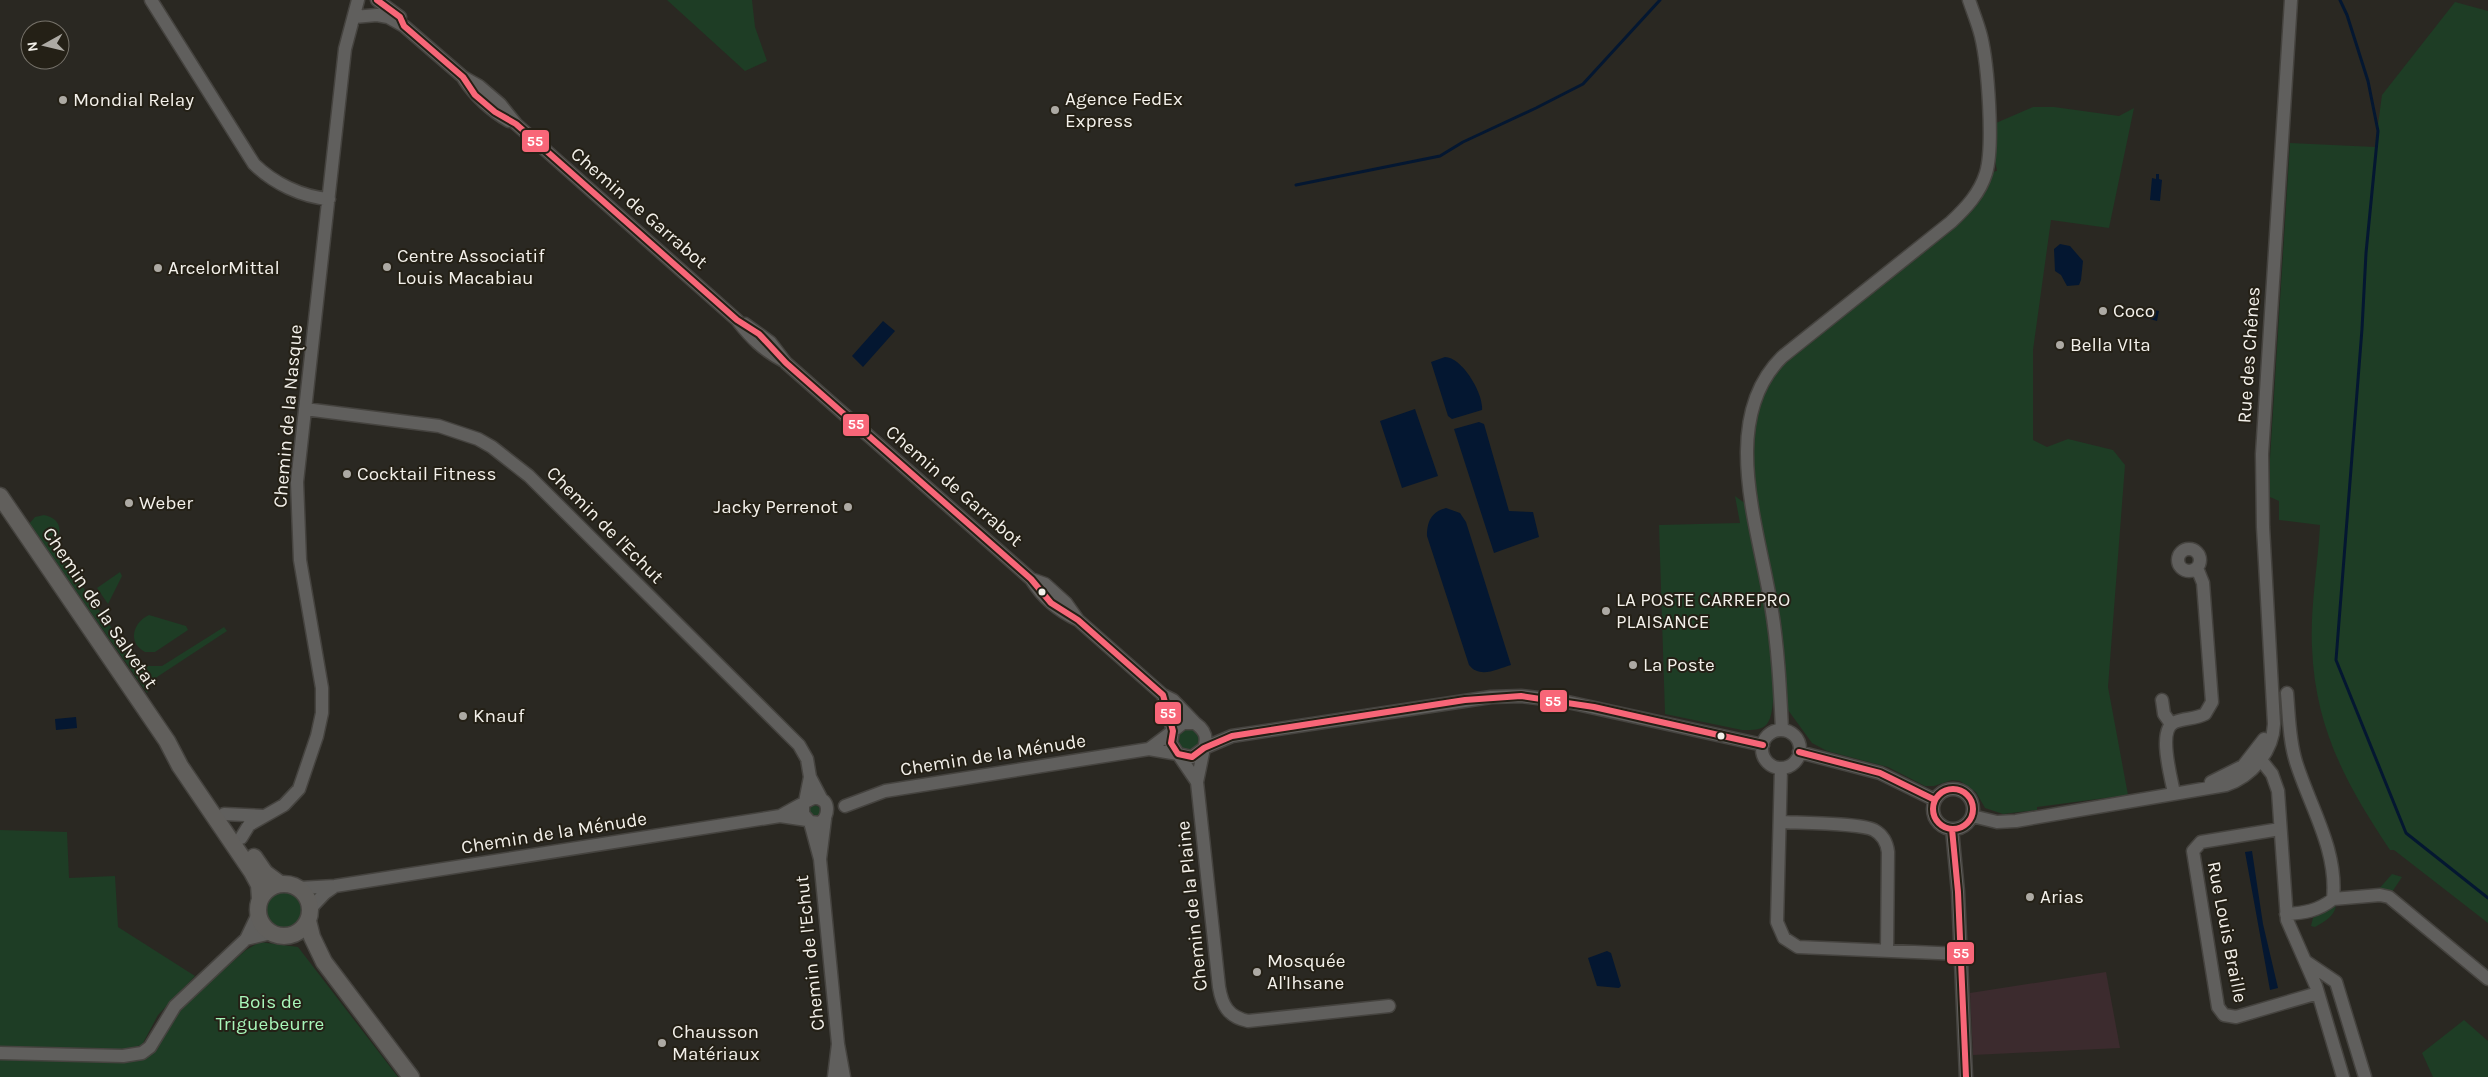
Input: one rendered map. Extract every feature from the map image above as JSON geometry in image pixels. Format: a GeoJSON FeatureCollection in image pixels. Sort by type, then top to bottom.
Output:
{"type":"FeatureCollection","features":[{"type":"Feature","properties":{"kind":"main road","name":"Chemin de la Salvetat"},"geometry":{"type":"LineString","coordinates":[[0,496],[167,742],[174,757],[256,878],[259,906]]}},
{"type":"Feature","properties":{"kind":"main road","name":"Chemin de la Salvetat"},"geometry":{"type":"LineString","coordinates":[[167,742],[178,750],[263,870],[280,884]]}},
{"type":"Feature","properties":{"kind":"main road"},"geometry":{"type":"LineString","coordinates":[[324,962],[302,943],[279,935],[263,926],[259,906],[270,887],[290,884],[299,888],[307,896],[312,937],[324,962],[411,1077]]}},
{"type":"Feature","properties":{"kind":"main road"},"geometry":{"type":"LineString","coordinates":[[279,935],[302,930],[309,915]]}},
{"type":"Feature","properties":{"kind":"street"},"geometry":{"type":"LineString","coordinates":[[151,0],[254,164],[269,177],[290,188],[329,199]]}},
{"type":"Feature","properties":{"kind":"street","name":"Chemin de la Nasque"},"geometry":{"type":"LineString","coordinates":[[241,838],[249,825],[284,806],[299,788],[317,736],[322,713],[322,688],[302,571],[298,532],[297,482],[345,48],[358,0]]}},
{"type":"Feature","properties":{"kind":"street","name":"Chemin de Garrabot"},"geometry":{"type":"LineString","coordinates":[[377,0],[400,17],[404,26]]}},
{"type":"Feature","properties":{"kind":"street"},"geometry":{"type":"LineString","coordinates":[[1782,730],[1774,625],[1748,478],[1749,431],[1753,406],[1771,368],[1782,357],[1955,218],[1977,193],[1989,159],[1990,132],[1983,46],[1969,0]]}},
{"type":"Feature","properties":{"kind":"street","name":"Rue des Chênes"},"geometry":{"type":"LineString","coordinates":[[2259,755],[2272,736],[2262,527],[2262,454],[2291,0]]}},
{"type":"Feature","properties":{"kind":"street","name":"Chemin de Garrabot"},"geometry":{"type":"LineString","coordinates":[[354,17],[377,15],[388,17],[404,26],[462,77],[479,86],[500,104],[516,124],[738,320],[752,339],[765,350],[784,361],[1031,579],[1045,584],[1060,597],[1078,620],[1162,694],[1173,700],[1198,725]]}},
{"type":"Feature","properties":{"kind":"street","name":"Chemin de l'Echut"},"geometry":{"type":"LineString","coordinates":[[305,409],[439,426],[478,439],[508,457],[799,745],[807,759],[810,777],[823,801]]}},
{"type":"Feature","properties":{"kind":"street"},"geometry":{"type":"LineString","coordinates":[[2174,793],[2165,737],[2166,730],[2171,724],[2203,715],[2209,710],[2212,702],[2203,583],[2197,568]]}},
{"type":"Feature","properties":{"kind":"street"},"geometry":{"type":"LineString","coordinates":[[2287,693],[2292,746],[2330,858],[2334,877],[2333,899]]}},
{"type":"Feature","properties":{"kind":"street"},"geometry":{"type":"LineString","coordinates":[[1162,694],[1173,731],[1171,742],[1178,754],[1192,757],[1204,748],[1232,736],[1443,703],[1491,697],[1521,696],[1563,701],[1763,745]]}},
{"type":"Feature","properties":{"kind":"street"},"geometry":{"type":"LineString","coordinates":[[2162,700],[2164,713],[2171,724]]}},
{"type":"Feature","properties":{"kind":"street"},"geometry":{"type":"LineString","coordinates":[[1173,731],[1183,723],[1198,725],[1210,732],[1232,736]]}},
{"type":"Feature","properties":{"kind":"street"},"geometry":{"type":"LineString","coordinates":[[1198,725],[1206,738],[1204,748]]}},
{"type":"Feature","properties":{"kind":"street"},"geometry":{"type":"LineString","coordinates":[[1782,730],[1793,735],[1799,746],[1799,752],[1795,761],[1781,768],[1767,761],[1762,751],[1763,745],[1772,732],[1782,730]]}},
{"type":"Feature","properties":{"kind":"street","name":"Chemin de la Ménude"},"geometry":{"type":"LineString","coordinates":[[1149,749],[1173,731]]}},
{"type":"Feature","properties":{"kind":"street","name":"Chemin de la Plaine"},"geometry":{"type":"LineString","coordinates":[[1204,748],[1197,782],[1218,987],[1226,1010],[1237,1018],[1248,1021],[1389,1006]]}},
{"type":"Feature","properties":{"kind":"street","name":"Chemin de la Ménude"},"geometry":{"type":"LineString","coordinates":[[826,817],[845,806],[885,791],[1149,749],[1178,754]]}},
{"type":"Feature","properties":{"kind":"street"},"geometry":{"type":"LineString","coordinates":[[1799,752],[1880,773],[1935,800]]}},
{"type":"Feature","properties":{"kind":"street","name":"Chemin de la Plaine"},"geometry":{"type":"LineString","coordinates":[[1178,754],[1197,782]]}},
{"type":"Feature","properties":{"kind":"street"},"geometry":{"type":"LineString","coordinates":[[2201,788],[2256,760],[2259,755]]}},
{"type":"Feature","properties":{"kind":"street"},"geometry":{"type":"LineString","coordinates":[[1972,816],[2006,822],[2201,788],[2214,788],[2239,780],[2259,755]]}},
{"type":"Feature","properties":{"kind":"street"},"geometry":{"type":"LineString","coordinates":[[2259,755],[2272,774],[2277,786],[2286,914],[2292,935],[2317,990],[2343,1077]]}},
{"type":"Feature","properties":{"kind":"street"},"geometry":{"type":"LineString","coordinates":[[1781,768],[1777,922],[1784,938],[1798,947],[1864,952],[1887,950],[1961,954]]}},
{"type":"Feature","properties":{"kind":"street","name":"Chemin de l'Echut"},"geometry":{"type":"LineString","coordinates":[[804,803],[810,777]]}},
{"type":"Feature","properties":{"kind":"street"},"geometry":{"type":"LineString","coordinates":[[1957,788],[1965,792],[1971,799],[1974,807],[1972,816],[1968,823],[1960,828],[1952,829],[1942,826],[1936,819],[1933,810],[1935,800],[1940,793],[1948,789],[1957,788]]}},
{"type":"Feature","properties":{"kind":"street"},"geometry":{"type":"LineString","coordinates":[[823,801],[828,810],[826,817],[816,823],[808,821],[803,814],[804,803],[814,798],[845,806]]}},
{"type":"Feature","properties":{"kind":"street","name":"Chemin de la Ménude"},"geometry":{"type":"LineString","coordinates":[[780,816],[804,803]]}},
{"type":"Feature","properties":{"kind":"street"},"geometry":{"type":"LineString","coordinates":[[224,814],[264,816]]}},
{"type":"Feature","properties":{"kind":"street","name":"Chemin de la Ménude"},"geometry":{"type":"LineString","coordinates":[[299,888],[335,886],[780,816],[808,821]]}},
{"type":"Feature","properties":{"kind":"street","name":"Chemin de l'Echut"},"geometry":{"type":"LineString","coordinates":[[820,859],[826,817]]}},
{"type":"Feature","properties":{"kind":"street","name":"Chemin de l'Echut"},"geometry":{"type":"LineString","coordinates":[[808,821],[820,859],[838,1044],[844,1077]]}},
{"type":"Feature","properties":{"kind":"street"},"geometry":{"type":"LineString","coordinates":[[1780,822],[1865,828],[1880,835],[1886,842],[1888,852],[1887,950]]}},
{"type":"Feature","properties":{"kind":"street"},"geometry":{"type":"LineString","coordinates":[[1952,829],[1961,954],[1966,1077]]}},
{"type":"Feature","properties":{"kind":"street","name":"Rue Louis Braille"},"geometry":{"type":"LineString","coordinates":[[2280,829],[2201,842],[2193,851],[2193,863],[2218,1007],[2224,1015],[2236,1017],[2317,990]]}},
{"type":"Feature","properties":{"kind":"street"},"geometry":{"type":"LineString","coordinates":[[309,915],[325,893],[335,886]]}},
{"type":"Feature","properties":{"kind":"street"},"geometry":{"type":"LineString","coordinates":[[2286,914],[2316,910],[2333,899],[2380,895],[2389,897],[2488,979]]}},
{"type":"Feature","properties":{"kind":"street"},"geometry":{"type":"LineString","coordinates":[[0,1053],[123,1056],[142,1053],[150,1047],[175,1006],[246,939],[259,906]]}},
{"type":"Feature","properties":{"kind":"street"},"geometry":{"type":"LineString","coordinates":[[246,939],[279,935]]}},
{"type":"Feature","properties":{"kind":"street"},"geometry":{"type":"LineString","coordinates":[[2305,961],[2337,984],[2365,1077]]}},
{"type":"Feature","properties":{"kind":"street"},"geometry":{"type":"LineString","coordinates":[[2317,990],[2320,979],[2328,976]]}},
{"type":"Feature","properties":{"kind":"street","name":"Chemin de l'Echut"},"geometry":{"type":"LineString","coordinates":[[834,1077],[838,1044]]}},
{"type":"Feature","properties":{"kind":"shaded area"},"geometry":{"type":"Polygon","coordinates":[[[2106,972],[2120,1048],[1973,1055],[1970,993],[2106,972]]]}},
{"type":"Feature","properties":{"kind":"green space"},"geometry":{"type":"Polygon","coordinates":[[[667,0],[752,0],[755,27],[767,61],[745,71],[667,0]]]}},
{"type":"Feature","properties":{"kind":"green space"},"geometry":{"type":"Polygon","coordinates":[[[2455,2],[2488,11],[2488,923],[2394,850],[2390,850],[2347,778],[2326,729],[2314,676],[2312,617],[2320,525],[2279,520],[2279,501],[2270,497],[2270,458],[2290,143],[2375,147],[2382,95],[2455,2]]]}},
{"type":"Feature","properties":{"kind":"green space"},"geometry":{"type":"Polygon","coordinates":[[[2033,107],[2054,107],[2119,116],[2134,108],[2109,228],[2051,220],[2033,350],[2033,440],[2047,447],[2068,439],[2113,450],[2125,465],[2108,687],[2128,795],[2037,807],[2037,810],[2003,814],[1985,808],[1976,792],[1960,781],[1952,780],[1934,786],[1925,786],[1888,767],[1827,751],[1812,743],[1788,710],[1784,692],[1772,578],[1756,497],[1753,462],[1756,424],[1761,395],[1776,371],[1795,352],[1964,219],[1981,196],[1992,172],[1997,171],[1995,160],[1996,123],[2033,107]]]}},
{"type":"Feature","properties":{"kind":"green space"},"geometry":{"type":"Polygon","coordinates":[[[1735,496],[1746,504],[1767,618],[1771,653],[1772,709],[1767,724],[1762,728],[1752,730],[1742,730],[1665,714],[1659,525],[1740,523],[1735,496]]]}},
{"type":"Feature","properties":{"kind":"green space"},"geometry":{"type":"Polygon","coordinates":[[[44,515],[54,519],[59,526],[59,535],[53,544],[133,659],[146,666],[162,666],[224,627],[227,631],[154,679],[147,693],[29,524],[35,517],[44,515]]]}},
{"type":"Feature","properties":{"kind":"green space"},"geometry":{"type":"Polygon","coordinates":[[[120,572],[122,576],[108,604],[97,588],[120,572]]]}},
{"type":"Feature","properties":{"kind":"green space"},"geometry":{"type":"Polygon","coordinates":[[[149,615],[186,626],[188,630],[155,652],[145,652],[136,643],[134,633],[139,622],[149,615]]]}},
{"type":"Feature","properties":{"kind":"green space"},"geometry":{"type":"Polygon","coordinates":[[[1188,729],[1198,736],[1199,740],[1192,750],[1188,751],[1178,744],[1177,740],[1184,730],[1188,729]]]}},
{"type":"Feature","properties":{"kind":"green space"},"geometry":{"type":"Polygon","coordinates":[[[815,805],[821,811],[815,817],[809,811],[815,805]]]}},
{"type":"Feature","properties":{"kind":"green space"},"geometry":{"type":"Polygon","coordinates":[[[0,830],[67,832],[69,878],[115,876],[118,927],[195,976],[158,1015],[142,1045],[120,1050],[0,1046],[0,830]]]}},
{"type":"Feature","properties":{"kind":"green space"},"geometry":{"type":"Polygon","coordinates":[[[2392,874],[2402,877],[2392,892],[2378,890],[2392,874]]]}},
{"type":"Feature","properties":{"kind":"green space"},"geometry":{"type":"Polygon","coordinates":[[[284,892],[297,898],[303,911],[297,924],[284,930],[271,924],[265,911],[271,898],[284,892]]]}},
{"type":"Feature","properties":{"kind":"green space"},"geometry":{"type":"Polygon","coordinates":[[[2336,905],[2334,912],[2328,918],[2315,927],[2311,926],[2313,918],[2336,905]]]}},
{"type":"Feature","properties":{"kind":"green space","name":"Bois de Triguebeurre"},"geometry":{"type":"Polygon","coordinates":[[[260,942],[298,947],[398,1077],[0,1077],[0,1058],[131,1060],[149,1056],[180,1008],[246,950],[260,942]]]}},
{"type":"Feature","properties":{"kind":"green space"},"geometry":{"type":"Polygon","coordinates":[[[2464,1020],[2488,1041],[2488,1077],[2433,1077],[2422,1053],[2464,1020]]]}},
{"type":"Feature","properties":{"kind":"water"},"geometry":{"type":"Polygon","coordinates":[[[2156,174],[2159,174],[2159,179],[2162,180],[2160,201],[2150,200],[2152,178],[2156,179],[2156,174]]]}},
{"type":"Feature","properties":{"kind":"water"},"geometry":{"type":"Polygon","coordinates":[[[2060,244],[2070,246],[2083,261],[2079,285],[2067,286],[2061,275],[2055,271],[2054,249],[2060,244]]]}},
{"type":"Feature","properties":{"kind":"water"},"geometry":{"type":"Polygon","coordinates":[[[2144,310],[2159,311],[2157,321],[2143,317],[2144,310]]]}},
{"type":"Feature","properties":{"kind":"water"},"geometry":{"type":"Polygon","coordinates":[[[883,321],[895,331],[863,367],[852,356],[883,321]]]}},
{"type":"Feature","properties":{"kind":"water"},"geometry":{"type":"Polygon","coordinates":[[[1445,357],[1458,363],[1471,378],[1482,403],[1482,410],[1452,419],[1448,416],[1431,362],[1445,357]]]}},
{"type":"Feature","properties":{"kind":"water"},"geometry":{"type":"Polygon","coordinates":[[[1415,409],[1438,476],[1402,488],[1380,421],[1415,409]]]}},
{"type":"Feature","properties":{"kind":"water"},"geometry":{"type":"Polygon","coordinates":[[[1479,422],[1484,424],[1509,511],[1533,512],[1539,537],[1494,553],[1454,429],[1479,422]]]}},
{"type":"Feature","properties":{"kind":"water"},"geometry":{"type":"Polygon","coordinates":[[[1446,508],[1460,513],[1466,522],[1511,665],[1483,672],[1473,669],[1469,665],[1427,536],[1428,526],[1433,515],[1446,508]]]}},
{"type":"Feature","properties":{"kind":"water"},"geometry":{"type":"Polygon","coordinates":[[[76,717],[77,728],[56,730],[55,719],[76,717]]]}},
{"type":"Feature","properties":{"kind":"water"},"geometry":{"type":"Polygon","coordinates":[[[2252,851],[2263,924],[2278,988],[2270,990],[2245,852],[2252,851]]]}},
{"type":"Feature","properties":{"kind":"water"},"geometry":{"type":"Polygon","coordinates":[[[1607,951],[1611,953],[1621,986],[1619,988],[1597,986],[1588,958],[1607,951]]]}},
{"type":"Feature","properties":{"kind":"waterway"},"geometry":{"type":"LineString","coordinates":[[1296,185],[1440,156],[1463,142],[1536,108],[1583,84],[1660,0]]}},
{"type":"Feature","properties":{"kind":"waterway"},"geometry":{"type":"LineString","coordinates":[[2340,0],[2347,15],[2368,81],[2378,131],[2366,253],[2362,329],[2336,660],[2406,833],[2488,898]]}},
{"type":"Feature","properties":{"kind":"transit line","name":"55"},"geometry":{"type":"LineString","coordinates":[[377,0],[400,17],[404,26],[463,77],[475,95],[495,112],[516,124],[737,320],[759,334],[786,363],[1031,579],[1051,603],[1078,620],[1163,695],[1173,731],[1171,743],[1178,754],[1192,757],[1204,748],[1232,736],[1465,700],[1521,696],[1594,707],[1763,745]]}},
{"type":"Feature","properties":{"kind":"transit line","name":"55"},"geometry":{"type":"LineString","coordinates":[[1799,752],[1880,773],[1935,800]]}},
{"type":"Feature","properties":{"kind":"transit line","name":"55"},"geometry":{"type":"LineString","coordinates":[[1957,789],[1964,792],[1970,798],[1973,809],[1972,817],[1964,826],[1957,829],[1949,829],[1942,826],[1934,817],[1933,805],[1936,798],[1945,790],[1957,789]]}},
{"type":"Feature","properties":{"kind":"transit line","name":"55"},"geometry":{"type":"LineString","coordinates":[[1952,829],[1958,892],[1966,1077]]}},
{"type":"Feature","properties":{"kind":"place","name":"Mondial Relay"},"geometry":{"type":"Point","coordinates":[63,100]}},
{"type":"Feature","properties":{"kind":"place","name":"Agence FedEx Express"},"geometry":{"type":"Point","coordinates":[1055,110]}},
{"type":"Feature","properties":{"kind":"place","name":"Centre Associatif Louis Macabiau"},"geometry":{"type":"Point","coordinates":[387,267]}},
{"type":"Feature","properties":{"kind":"place","name":"ArcelorMittal"},"geometry":{"type":"Point","coordinates":[158,268]}},
{"type":"Feature","properties":{"kind":"place","name":"Coco"},"geometry":{"type":"Point","coordinates":[2103,311]}},
{"type":"Feature","properties":{"kind":"place","name":"Bella VIta"},"geometry":{"type":"Point","coordinates":[2060,345]}},
{"type":"Feature","properties":{"kind":"place","name":"Cocktail Fitness"},"geometry":{"type":"Point","coordinates":[347,474]}},
{"type":"Feature","properties":{"kind":"place","name":"Weber"},"geometry":{"type":"Point","coordinates":[129,503]}},
{"type":"Feature","properties":{"kind":"place","name":"Jacky Perrenot"},"geometry":{"type":"Point","coordinates":[848,507]}},
{"type":"Feature","properties":{"kind":"place","name":"LA POSTE CARREPRO PLAISANCE"},"geometry":{"type":"Point","coordinates":[1606,611]}},
{"type":"Feature","properties":{"kind":"place","name":"La Poste"},"geometry":{"type":"Point","coordinates":[1633,665]}},
{"type":"Feature","properties":{"kind":"place","name":"Knauf"},"geometry":{"type":"Point","coordinates":[463,716]}},
{"type":"Feature","properties":{"kind":"place","name":"Arias"},"geometry":{"type":"Point","coordinates":[2030,897]}},
{"type":"Feature","properties":{"kind":"place","name":"Mosquée Al'Ihsane"},"geometry":{"type":"Point","coordinates":[1257,972]}},
{"type":"Feature","properties":{"kind":"place","name":"Chausson Matériaux"},"geometry":{"type":"Point","coordinates":[662,1043]}}]}
